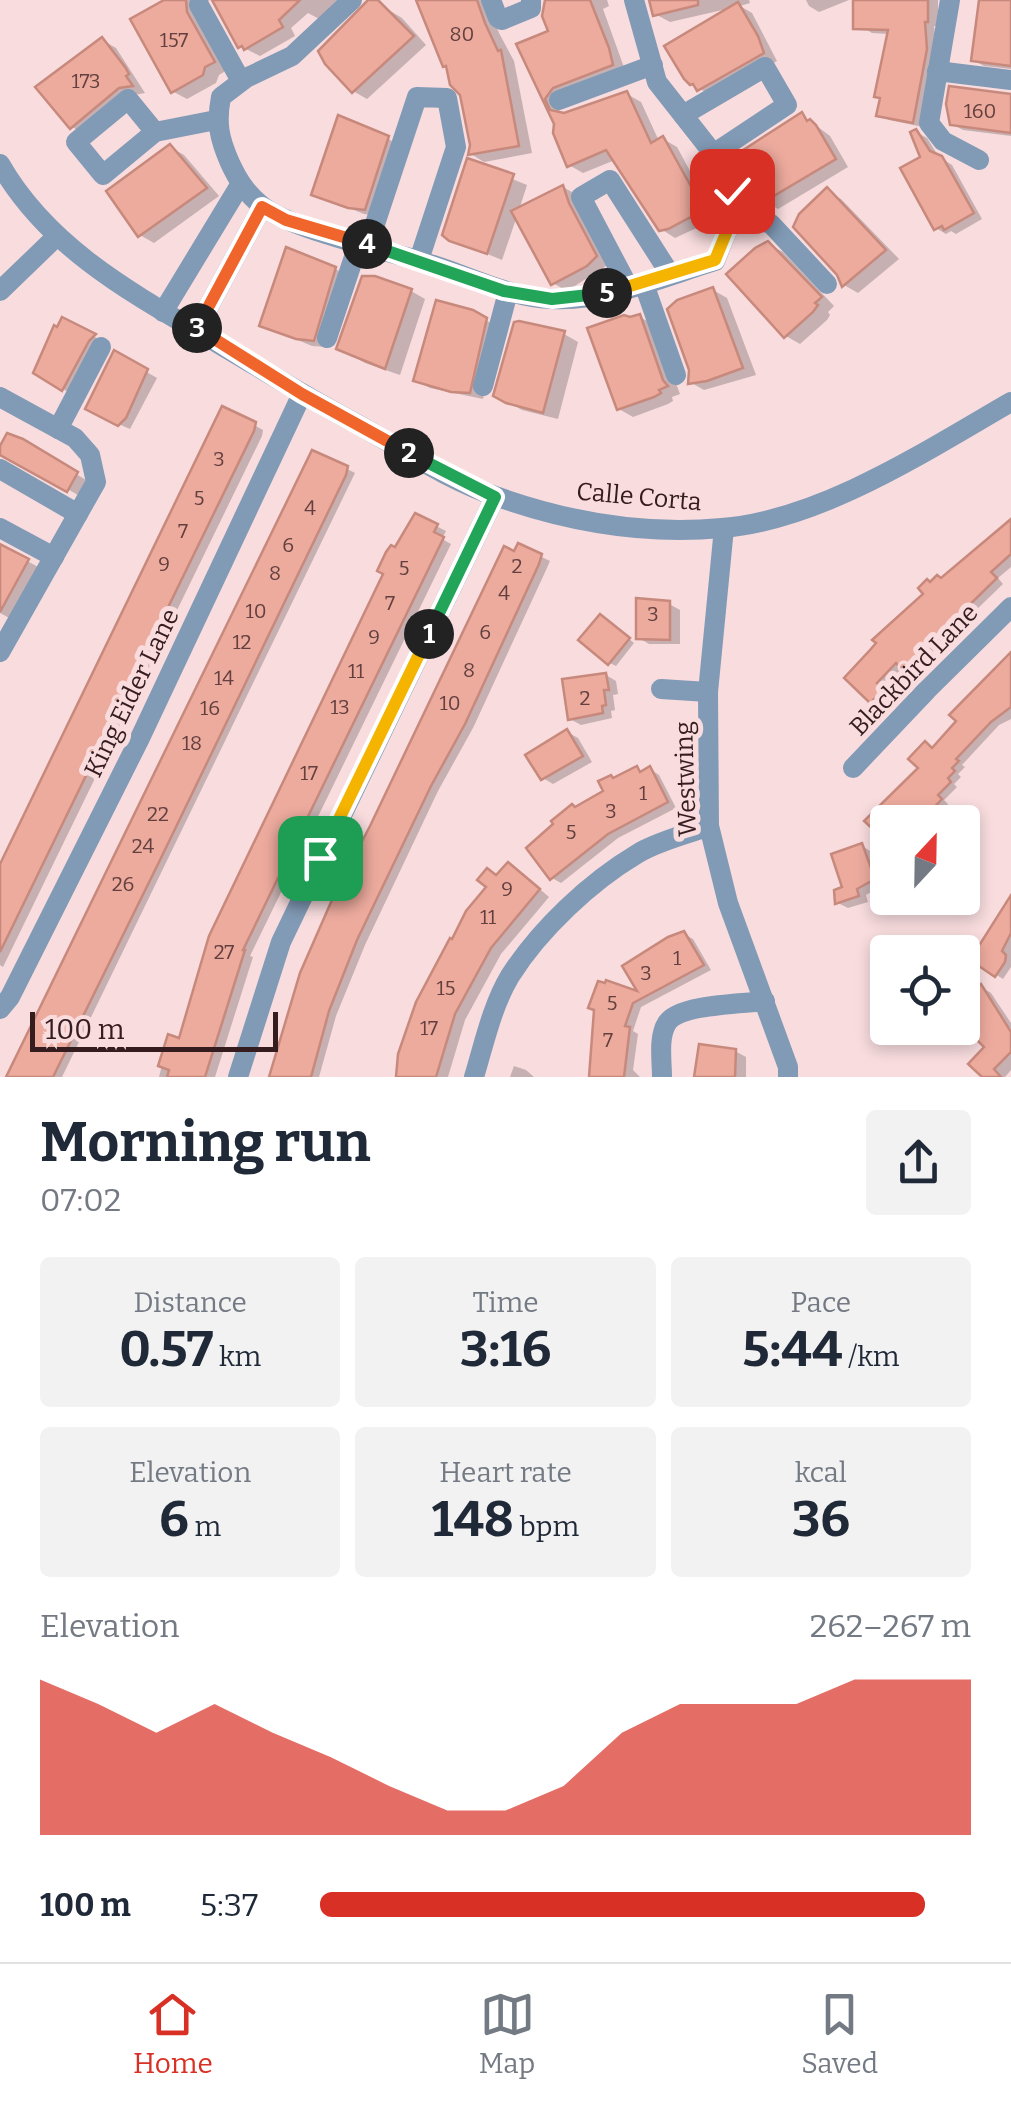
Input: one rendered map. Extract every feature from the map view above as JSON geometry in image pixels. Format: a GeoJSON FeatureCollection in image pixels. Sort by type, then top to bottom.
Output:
{"type":"FeatureCollection","features":[{"type":"Feature","properties":{"kind":"street"},"geometry":{"type":"LineString","coordinates":[[352,0],[292,56],[221,97],[216,120],[218,136],[240,185],[262,207],[286,220],[508,292],[552,299],[601,295],[715,260],[729,226],[731,202],[713,154],[657,82],[634,0]]}},
{"type":"Feature","properties":{"kind":"street"},"geometry":{"type":"LineString","coordinates":[[490,0],[502,20],[531,8],[531,0]]}},
{"type":"Feature","properties":{"kind":"street"},"geometry":{"type":"LineString","coordinates":[[950,0],[930,123],[944,141],[979,160]]}},
{"type":"Feature","properties":{"kind":"street"},"geometry":{"type":"LineString","coordinates":[[198,5],[241,82]]}},
{"type":"Feature","properties":{"kind":"street"},"geometry":{"type":"LineString","coordinates":[[559,100],[653,65]]}},
{"type":"Feature","properties":{"kind":"street"},"geometry":{"type":"LineString","coordinates":[[683,115],[766,66],[787,104],[713,154]]}},
{"type":"Feature","properties":{"kind":"street"},"geometry":{"type":"LineString","coordinates":[[937,71],[1011,80]]}},
{"type":"Feature","properties":{"kind":"street"},"geometry":{"type":"LineString","coordinates":[[327,338],[417,97],[447,98],[456,147],[418,260]]}},
{"type":"Feature","properties":{"kind":"street"},"geometry":{"type":"LineString","coordinates":[[154,132],[216,120]]}},
{"type":"Feature","properties":{"kind":"street","name":"Calle Corta"},"geometry":{"type":"LineString","coordinates":[[0,164],[57,236],[95,268],[163,312],[302,394],[495,497],[590,523],[724,528],[780,516],[872,481],[1011,402]]}},
{"type":"Feature","properties":{"kind":"street"},"geometry":{"type":"LineString","coordinates":[[670,274],[610,180],[580,197],[636,286],[676,375]]}},
{"type":"Feature","properties":{"kind":"street"},"geometry":{"type":"LineString","coordinates":[[163,312],[240,185]]}},
{"type":"Feature","properties":{"kind":"street"},"geometry":{"type":"LineString","coordinates":[[731,202],[772,224],[827,284]]}},
{"type":"Feature","properties":{"kind":"street"},"geometry":{"type":"LineString","coordinates":[[196,330],[262,207]]}},
{"type":"Feature","properties":{"kind":"street"},"geometry":{"type":"LineString","coordinates":[[219,220],[245,238]]}},
{"type":"Feature","properties":{"kind":"street"},"geometry":{"type":"LineString","coordinates":[[0,291],[57,236]]}},
{"type":"Feature","properties":{"kind":"street"},"geometry":{"type":"LineString","coordinates":[[483,386],[508,292]]}},
{"type":"Feature","properties":{"kind":"street"},"geometry":{"type":"LineString","coordinates":[[58,429],[101,347]]}},
{"type":"Feature","properties":{"kind":"street","name":"King Eider Lane"},"geometry":{"type":"LineString","coordinates":[[0,1009],[10,997],[140,738],[302,394]]}},
{"type":"Feature","properties":{"kind":"street"},"geometry":{"type":"LineString","coordinates":[[0,397],[75,438],[90,455],[96,482],[3,639]]}},
{"type":"Feature","properties":{"kind":"street"},"geometry":{"type":"LineString","coordinates":[[0,469],[78,514]]}},
{"type":"Feature","properties":{"kind":"street"},"geometry":{"type":"LineString","coordinates":[[238,1077],[280,942],[495,497]]}},
{"type":"Feature","properties":{"kind":"street"},"geometry":{"type":"LineString","coordinates":[[0,528],[54,556]]}},
{"type":"Feature","properties":{"kind":"street","name":"Westwing"},"geometry":{"type":"LineString","coordinates":[[724,528],[708,692],[708,826],[728,903],[788,1077]]}},
{"type":"Feature","properties":{"kind":"street","name":"Blackbird Lane"},"geometry":{"type":"LineString","coordinates":[[853,768],[1011,608]]}},
{"type":"Feature","properties":{"kind":"street"},"geometry":{"type":"LineString","coordinates":[[661,689],[708,692]]}},
{"type":"Feature","properties":{"kind":"street"},"geometry":{"type":"LineString","coordinates":[[474,1077],[490,1022],[509,978],[540,937],[591,888],[638,852],[708,826]]}},
{"type":"Feature","properties":{"kind":"street"},"geometry":{"type":"LineString","coordinates":[[662,1077],[667,1023],[680,1011],[765,1002]]}},
{"type":"Feature","properties":{"kind":"building"},"geometry":{"type":"Polygon","coordinates":[[[164,0],[186,0],[187,12],[215,62],[205,67],[203,75],[171,93],[130,19],[164,0]]]}},
{"type":"Feature","properties":{"kind":"building"},"geometry":{"type":"Polygon","coordinates":[[[212,0],[300,0],[279,20],[283,27],[244,50],[242,46],[238,48],[212,0]]]}},
{"type":"Feature","properties":{"kind":"building"},"geometry":{"type":"Polygon","coordinates":[[[368,0],[378,0],[414,36],[352,93],[318,51],[368,0]]]}},
{"type":"Feature","properties":{"kind":"building"},"geometry":{"type":"Polygon","coordinates":[[[416,0],[477,0],[498,51],[501,50],[519,146],[468,155],[470,145],[460,95],[450,85],[446,66],[443,67],[416,0]]]}},
{"type":"Feature","properties":{"kind":"building"},"geometry":{"type":"Polygon","coordinates":[[[545,0],[590,0],[613,65],[553,88],[545,99],[550,110],[564,113],[627,91],[651,143],[663,136],[704,210],[659,231],[606,150],[567,167],[553,133],[554,124],[516,44],[548,31],[542,16],[545,0]]]}},
{"type":"Feature","properties":{"kind":"building"},"geometry":{"type":"Polygon","coordinates":[[[649,0],[698,0],[698,5],[653,16],[649,0]]]}},
{"type":"Feature","properties":{"kind":"building"},"geometry":{"type":"Polygon","coordinates":[[[853,0],[928,0],[927,49],[913,123],[876,116],[880,98],[874,97],[888,30],[853,29],[853,0]]]}},
{"type":"Feature","properties":{"kind":"building"},"geometry":{"type":"Polygon","coordinates":[[[979,0],[1011,0],[1011,66],[971,61],[979,0]]]}},
{"type":"Feature","properties":{"kind":"building"},"geometry":{"type":"Polygon","coordinates":[[[738,2],[764,53],[697,91],[684,79],[664,46],[738,2]]]}},
{"type":"Feature","properties":{"kind":"building"},"geometry":{"type":"Polygon","coordinates":[[[102,37],[125,67],[133,86],[119,88],[70,129],[35,87],[102,37]]]}},
{"type":"Feature","properties":{"kind":"building"},"geometry":{"type":"Polygon","coordinates":[[[949,86],[1011,94],[1011,133],[950,125],[946,104],[949,86]]]}},
{"type":"Feature","properties":{"kind":"building"},"geometry":{"type":"Polygon","coordinates":[[[802,112],[807,121],[810,119],[816,125],[836,159],[762,203],[737,154],[802,112]]]}},
{"type":"Feature","properties":{"kind":"building"},"geometry":{"type":"Polygon","coordinates":[[[338,115],[389,136],[365,210],[311,195],[338,115]]]}},
{"type":"Feature","properties":{"kind":"building"},"geometry":{"type":"Polygon","coordinates":[[[916,129],[930,151],[942,156],[974,213],[944,230],[942,226],[934,230],[900,168],[920,157],[910,132],[916,129]]]}},
{"type":"Feature","properties":{"kind":"building"},"geometry":{"type":"Polygon","coordinates":[[[170,144],[207,188],[138,237],[106,191],[170,144]]]}},
{"type":"Feature","properties":{"kind":"building"},"geometry":{"type":"Polygon","coordinates":[[[467,158],[514,174],[487,254],[442,235],[467,158]]]}},
{"type":"Feature","properties":{"kind":"building"},"geometry":{"type":"Polygon","coordinates":[[[563,185],[597,256],[587,266],[551,285],[511,211],[563,185]]]}},
{"type":"Feature","properties":{"kind":"building"},"geometry":{"type":"Polygon","coordinates":[[[827,187],[886,250],[842,287],[837,275],[793,227],[799,214],[827,187]]]}},
{"type":"Feature","properties":{"kind":"building"},"geometry":{"type":"Polygon","coordinates":[[[768,241],[822,297],[813,312],[784,338],[726,274],[768,241]]]}},
{"type":"Feature","properties":{"kind":"building"},"geometry":{"type":"Polygon","coordinates":[[[286,247],[336,267],[314,341],[259,326],[286,247]]]}},
{"type":"Feature","properties":{"kind":"building"},"geometry":{"type":"Polygon","coordinates":[[[362,276],[375,276],[412,289],[385,369],[336,349],[362,276]]]}},
{"type":"Feature","properties":{"kind":"building"},"geometry":{"type":"Polygon","coordinates":[[[713,287],[743,368],[688,384],[689,370],[667,309],[677,300],[713,287]]]}},
{"type":"Feature","properties":{"kind":"building"},"geometry":{"type":"Polygon","coordinates":[[[436,300],[487,318],[470,393],[413,381],[436,300]]]}},
{"type":"Feature","properties":{"kind":"building"},"geometry":{"type":"Polygon","coordinates":[[[640,314],[668,386],[654,397],[617,410],[587,328],[624,315],[640,314]]]}},
{"type":"Feature","properties":{"kind":"building"},"geometry":{"type":"Polygon","coordinates":[[[62,317],[96,334],[62,391],[33,373],[54,325],[57,327],[62,317]]]}},
{"type":"Feature","properties":{"kind":"building"},"geometry":{"type":"Polygon","coordinates":[[[514,322],[565,331],[543,413],[493,396],[514,322]]]}},
{"type":"Feature","properties":{"kind":"building"},"geometry":{"type":"Polygon","coordinates":[[[114,350],[148,369],[126,418],[118,426],[85,409],[114,350]]]}},
{"type":"Feature","properties":{"kind":"building"},"geometry":{"type":"Polygon","coordinates":[[[222,406],[256,422],[254,431],[0,952],[0,864],[222,406]]]}},
{"type":"Feature","properties":{"kind":"building"},"geometry":{"type":"Polygon","coordinates":[[[7,433],[78,472],[67,492],[0,455],[7,433]]]}},
{"type":"Feature","properties":{"kind":"building"},"geometry":{"type":"Polygon","coordinates":[[[312,450],[348,466],[346,475],[161,858],[53,1077],[6,1077],[312,450]]]}},
{"type":"Feature","properties":{"kind":"building"},"geometry":{"type":"Polygon","coordinates":[[[415,513],[438,524],[434,532],[444,537],[243,950],[205,1077],[167,1077],[169,1070],[158,1066],[168,1034],[179,1038],[209,936],[383,574],[377,571],[386,552],[391,545],[395,547],[415,513]]]}},
{"type":"Feature","properties":{"kind":"building"},"geometry":{"type":"Polygon","coordinates":[[[1011,519],[1011,554],[991,572],[997,578],[903,670],[896,663],[877,683],[884,690],[870,703],[844,678],[876,643],[872,640],[923,594],[918,588],[927,579],[930,582],[937,575],[941,578],[1011,519]]]}},
{"type":"Feature","properties":{"kind":"building"},"geometry":{"type":"Polygon","coordinates":[[[518,543],[542,554],[539,564],[465,724],[357,940],[329,1011],[311,1077],[269,1077],[300,973],[335,893],[504,546],[514,551],[518,543]]]}},
{"type":"Feature","properties":{"kind":"building"},"geometry":{"type":"Polygon","coordinates":[[[0,544],[29,559],[0,612],[0,544]]]}},
{"type":"Feature","properties":{"kind":"building"},"geometry":{"type":"Polygon","coordinates":[[[636,598],[670,601],[670,640],[636,639],[636,598]]]}},
{"type":"Feature","properties":{"kind":"building"},"geometry":{"type":"Polygon","coordinates":[[[600,614],[630,638],[608,665],[578,640],[600,614]]]}},
{"type":"Feature","properties":{"kind":"building"},"geometry":{"type":"Polygon","coordinates":[[[1011,652],[1011,707],[956,759],[959,761],[952,768],[955,771],[948,778],[951,782],[938,795],[942,799],[936,805],[880,805],[918,768],[908,759],[925,741],[932,748],[956,721],[949,715],[1011,652]]]}},
{"type":"Feature","properties":{"kind":"building"},"geometry":{"type":"Polygon","coordinates":[[[606,673],[609,690],[604,690],[603,713],[568,720],[562,679],[606,673]]]}},
{"type":"Feature","properties":{"kind":"building"},"geometry":{"type":"Polygon","coordinates":[[[567,729],[583,756],[541,780],[525,755],[567,729]]]}},
{"type":"Feature","properties":{"kind":"building"},"geometry":{"type":"Polygon","coordinates":[[[637,766],[640,772],[650,766],[668,802],[608,834],[550,880],[526,848],[572,804],[575,807],[603,791],[598,781],[637,766]]]}},
{"type":"Feature","properties":{"kind":"building"},"geometry":{"type":"Polygon","coordinates":[[[862,843],[870,865],[870,882],[857,889],[859,896],[835,904],[834,890],[842,887],[831,854],[862,843]]]}},
{"type":"Feature","properties":{"kind":"building"},"geometry":{"type":"Polygon","coordinates":[[[508,862],[540,889],[491,948],[455,1014],[436,1077],[396,1077],[398,1054],[416,1002],[466,911],[486,887],[477,880],[487,868],[496,875],[508,862]]]}},
{"type":"Feature","properties":{"kind":"building"},"geometry":{"type":"Polygon","coordinates":[[[1011,895],[1011,933],[1002,951],[1005,962],[995,977],[980,967],[980,944],[1011,895]]]}},
{"type":"Feature","properties":{"kind":"building"},"geometry":{"type":"Polygon","coordinates":[[[684,931],[704,965],[633,1003],[625,1026],[630,1027],[624,1077],[589,1077],[594,1010],[588,1008],[598,981],[637,991],[622,966],[684,931]]]}},
{"type":"Feature","properties":{"kind":"building"},"geometry":{"type":"Polygon","coordinates":[[[980,985],[1011,1032],[1011,1052],[994,1069],[1001,1077],[982,1077],[968,1064],[984,1047],[980,1043],[980,985]]]}},
{"type":"Feature","properties":{"kind":"building"},"geometry":{"type":"Polygon","coordinates":[[[699,1044],[736,1049],[735,1077],[694,1077],[699,1044]]]}},
{"type":"Feature","properties":{"kind":"route"},"geometry":{"type":"LineString","coordinates":[[320,858],[495,497],[302,394],[196,330],[262,207],[286,220],[434,265],[504,291],[552,299],[601,295],[715,260],[729,226],[732,191]]}}]}
